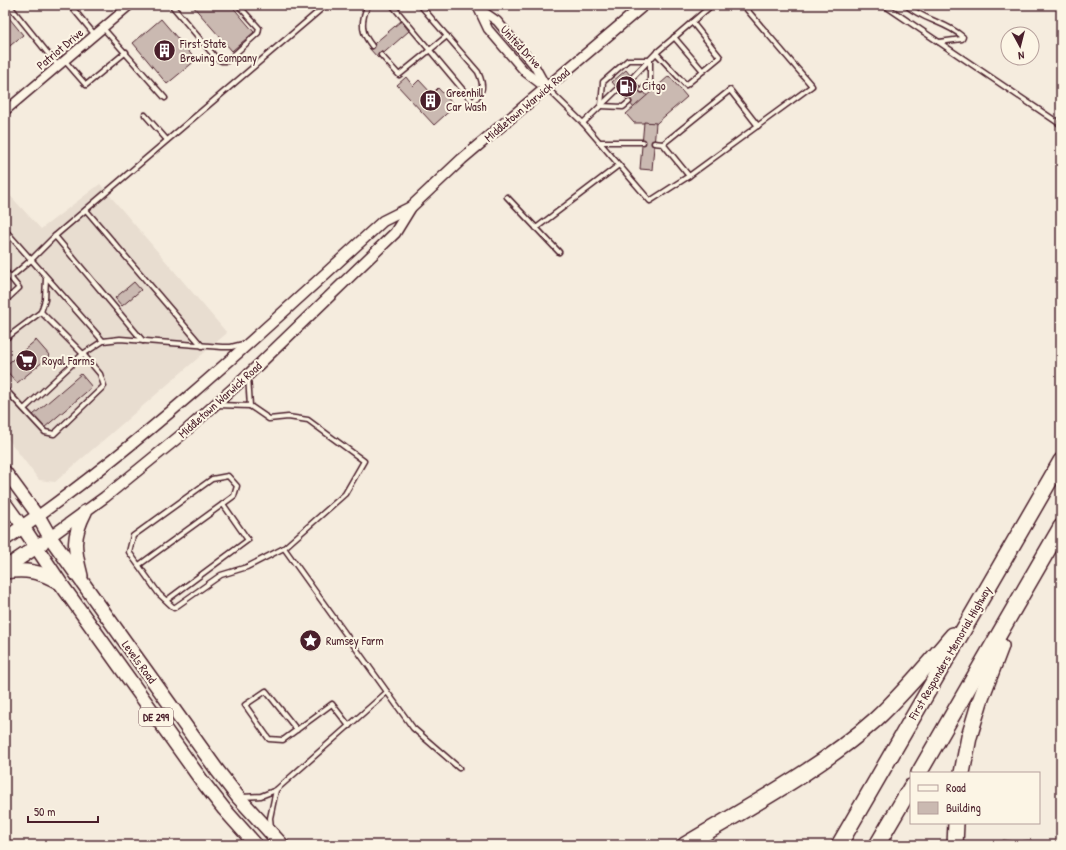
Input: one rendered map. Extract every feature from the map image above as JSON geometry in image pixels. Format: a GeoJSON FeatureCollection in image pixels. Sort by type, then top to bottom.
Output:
{"type":"FeatureCollection","features":[{"type":"Feature","properties":{"kind":"highway","name":"First Responders Memorial Highway"},"geometry":{"type":"LineString","coordinates":[[839,845],[1061,461]]}},
{"type":"Feature","properties":{"kind":"highway"},"geometry":{"type":"LineString","coordinates":[[920,772],[1061,527]]}},
{"type":"Feature","properties":{"kind":"highway"},"geometry":{"type":"LineString","coordinates":[[962,772],[969,737],[980,701],[1017,603]]}},
{"type":"Feature","properties":{"kind":"highway"},"geometry":{"type":"LineString","coordinates":[[685,845],[802,774],[848,741],[874,720],[919,674],[978,605]]}},
{"type":"Feature","properties":{"kind":"highway"},"geometry":{"type":"LineString","coordinates":[[877,845],[910,789]]}},
{"type":"Feature","properties":{"kind":"highway"},"geometry":{"type":"LineString","coordinates":[[955,845],[956,824]]}},
{"type":"Feature","properties":{"kind":"main road","name":"Levels Road"},"geometry":{"type":"LineString","coordinates":[[5,471],[38,516],[50,537],[209,759],[238,797],[282,845]]}},
{"type":"Feature","properties":{"kind":"main road","name":"Levels Road"},"geometry":{"type":"LineString","coordinates":[[5,502],[61,584],[202,781],[224,809],[256,845]]}},
{"type":"Feature","properties":{"kind":"main road"},"geometry":{"type":"LineString","coordinates":[[82,582],[77,561],[75,540],[78,528],[85,512]]}},
{"type":"Feature","properties":{"kind":"main road","name":"Middletown Warwick Road"},"geometry":{"type":"LineString","coordinates":[[5,539],[38,516]]}},
{"type":"Feature","properties":{"kind":"main road","name":"Middletown Warwick Road"},"geometry":{"type":"LineString","coordinates":[[5,568],[50,537]]}},
{"type":"Feature","properties":{"kind":"main road","name":"DE 299"},"geometry":{"type":"LineString","coordinates":[[5,572],[21,570],[34,571],[49,576],[61,584]]}},
{"type":"Feature","properties":{"kind":"street","name":"Patriot Drive"},"geometry":{"type":"LineString","coordinates":[[5,111],[130,5]]}},
{"type":"Feature","properties":{"kind":"street","name":"Middletown Warwick Road"},"geometry":{"type":"LineString","coordinates":[[38,516],[90,478],[154,427],[383,221],[411,206],[462,159],[644,5]]}},
{"type":"Feature","properties":{"kind":"street","name":"United Drive"},"geometry":{"type":"LineString","coordinates":[[480,6],[507,32],[534,65],[546,88]]}},
{"type":"Feature","properties":{"kind":"street","name":"United Drive"},"geometry":{"type":"LineString","coordinates":[[480,6],[488,29],[525,72],[546,88]]}},
{"type":"Feature","properties":{"kind":"street","name":"Middletown Warwick Road"},"geometry":{"type":"LineString","coordinates":[[50,537],[85,512],[180,436],[248,376],[395,233],[411,206]]}},
{"type":"Feature","properties":{"kind":"lane"},"geometry":{"type":"LineString","coordinates":[[9,5],[61,63],[86,86],[126,52]]}},
{"type":"Feature","properties":{"kind":"lane"},"geometry":{"type":"LineString","coordinates":[[70,5],[95,35]]}},
{"type":"Feature","properties":{"kind":"lane"},"geometry":{"type":"LineString","coordinates":[[174,5],[174,7],[216,58],[222,61],[227,61],[258,33],[259,28],[238,5]]}},
{"type":"Feature","properties":{"kind":"lane"},"geometry":{"type":"LineString","coordinates":[[11,278],[55,236],[326,5]]}},
{"type":"Feature","properties":{"kind":"lane"},"geometry":{"type":"LineString","coordinates":[[369,5],[366,8],[362,25],[365,37],[372,46]]}},
{"type":"Feature","properties":{"kind":"lane"},"geometry":{"type":"LineString","coordinates":[[392,5],[473,102],[481,93],[483,83],[478,72],[420,5]]}},
{"type":"Feature","properties":{"kind":"lane"},"geometry":{"type":"LineString","coordinates":[[632,78],[656,53],[712,5]]}},
{"type":"Feature","properties":{"kind":"lane"},"geometry":{"type":"LineString","coordinates":[[546,88],[582,123],[650,201],[689,176],[812,86],[743,5]]}},
{"type":"Feature","properties":{"kind":"lane"},"geometry":{"type":"LineString","coordinates":[[884,5],[1060,124]]}},
{"type":"Feature","properties":{"kind":"lane"},"geometry":{"type":"LineString","coordinates":[[906,5],[912,10],[942,24],[962,37],[962,40],[939,42]]}},
{"type":"Feature","properties":{"kind":"lane"},"geometry":{"type":"LineString","coordinates":[[656,53],[686,85],[720,57],[692,22]]}},
{"type":"Feature","properties":{"kind":"lane"},"geometry":{"type":"LineString","coordinates":[[102,28],[126,52],[165,98]]}},
{"type":"Feature","properties":{"kind":"lane"},"geometry":{"type":"LineString","coordinates":[[381,55],[399,75],[447,36]]}},
{"type":"Feature","properties":{"kind":"lane"},"geometry":{"type":"LineString","coordinates":[[674,37],[703,71]]}},
{"type":"Feature","properties":{"kind":"lane"},"geometry":{"type":"LineString","coordinates":[[601,106],[603,82],[628,60],[650,60]]}},
{"type":"Feature","properties":{"kind":"lane"},"geometry":{"type":"LineString","coordinates":[[642,90],[650,82],[650,60]]}},
{"type":"Feature","properties":{"kind":"lane"},"geometry":{"type":"LineString","coordinates":[[582,123],[618,89]]}},
{"type":"Feature","properties":{"kind":"lane"},"geometry":{"type":"LineString","coordinates":[[663,144],[730,90],[758,126]]}},
{"type":"Feature","properties":{"kind":"lane"},"geometry":{"type":"LineString","coordinates":[[601,106],[623,107],[629,102]]}},
{"type":"Feature","properties":{"kind":"lane"},"geometry":{"type":"LineString","coordinates":[[145,116],[167,140]]}},
{"type":"Feature","properties":{"kind":"lane"},"geometry":{"type":"LineString","coordinates":[[599,142],[643,142]]}},
{"type":"Feature","properties":{"kind":"lane"},"geometry":{"type":"LineString","coordinates":[[654,143],[663,144],[689,176]]}},
{"type":"Feature","properties":{"kind":"lane"},"geometry":{"type":"LineString","coordinates":[[536,228],[619,165]]}},
{"type":"Feature","properties":{"kind":"lane"},"geometry":{"type":"LineString","coordinates":[[507,197],[559,252]]}},
{"type":"Feature","properties":{"kind":"lane"},"geometry":{"type":"LineString","coordinates":[[86,210],[202,346]]}},
{"type":"Feature","properties":{"kind":"lane"},"geometry":{"type":"LineString","coordinates":[[5,230],[102,341]]}},
{"type":"Feature","properties":{"kind":"lane"},"geometry":{"type":"LineString","coordinates":[[55,236],[143,341]]}},
{"type":"Feature","properties":{"kind":"lane"},"geometry":{"type":"LineString","coordinates":[[5,271],[19,288],[5,301]]}},
{"type":"Feature","properties":{"kind":"lane"},"geometry":{"type":"LineString","coordinates":[[5,339],[41,312],[45,300],[46,278]]}},
{"type":"Feature","properties":{"kind":"lane"},"geometry":{"type":"LineString","coordinates":[[5,389],[45,432],[54,434],[104,386],[100,374],[83,354],[41,312]]}},
{"type":"Feature","properties":{"kind":"lane"},"geometry":{"type":"LineString","coordinates":[[24,409],[83,354],[102,341],[120,339],[231,347],[250,342]]}},
{"type":"Feature","properties":{"kind":"lane"},"geometry":{"type":"LineString","coordinates":[[248,376],[250,406]]}},
{"type":"Feature","properties":{"kind":"lane"},"geometry":{"type":"LineString","coordinates":[[139,565],[234,496],[237,486],[228,476],[212,479],[133,536],[129,552],[159,594],[174,608],[221,575],[247,567],[284,548],[345,494],[364,461],[308,420],[288,417],[269,419],[250,406],[215,405]]}},
{"type":"Feature","properties":{"kind":"lane"},"geometry":{"type":"LineString","coordinates":[[166,600],[248,540],[223,504]]}},
{"type":"Feature","properties":{"kind":"lane"},"geometry":{"type":"LineString","coordinates":[[284,548],[412,728],[459,768]]}},
{"type":"Feature","properties":{"kind":"lane"},"geometry":{"type":"LineString","coordinates":[[297,730],[266,691],[245,705],[269,739],[283,740],[297,730],[332,704],[349,726]]}},
{"type":"Feature","properties":{"kind":"lane"},"geometry":{"type":"LineString","coordinates":[[238,797],[262,796],[276,790],[387,692]]}},
{"type":"Feature","properties":{"kind":"lane"},"geometry":{"type":"LineString","coordinates":[[271,834],[270,818],[276,790]]}},
{"type":"Feature","properties":{"kind":"shaded area"},"geometry":{"type":"Polygon","coordinates":[[[100,184],[227,333],[55,482],[39,480],[5,435],[5,190],[41,229],[100,184]]]}},
{"type":"Feature","properties":{"kind":"shaded area"},"geometry":{"type":"Polygon","coordinates":[[[1003,840],[1017,842],[1030,840],[1032,841],[1033,845],[1000,845],[1003,840]]]}},
{"type":"Feature","properties":{"kind":"building"},"geometry":{"type":"Polygon","coordinates":[[[192,5],[231,5],[254,32],[232,51],[192,5]]]}},
{"type":"Feature","properties":{"kind":"building"},"geometry":{"type":"Polygon","coordinates":[[[5,13],[23,35],[5,50],[5,13]]]}},
{"type":"Feature","properties":{"kind":"building","name":"First State Brewing Company"},"geometry":{"type":"Polygon","coordinates":[[[161,19],[196,60],[167,84],[133,43],[161,19]]]}},
{"type":"Feature","properties":{"kind":"building"},"geometry":{"type":"Polygon","coordinates":[[[401,21],[409,31],[378,58],[369,48],[401,21]]]}},
{"type":"Feature","properties":{"kind":"building","name":"Citgo"},"geometry":{"type":"Polygon","coordinates":[[[626,70],[648,97],[634,108],[612,82],[626,70]]]}},
{"type":"Feature","properties":{"kind":"building"},"geometry":{"type":"Polygon","coordinates":[[[669,76],[687,97],[651,128],[648,123],[634,123],[626,114],[669,76]]]}},
{"type":"Feature","properties":{"kind":"building","name":"Greenhill Car Wash"},"geometry":{"type":"Polygon","coordinates":[[[406,77],[413,86],[419,80],[432,94],[438,88],[455,106],[434,125],[397,85],[406,77]]]}},
{"type":"Feature","properties":{"kind":"building"},"geometry":{"type":"Polygon","coordinates":[[[644,122],[656,123],[652,170],[640,169],[644,122]]]}},
{"type":"Feature","properties":{"kind":"building"},"geometry":{"type":"Polygon","coordinates":[[[134,282],[141,290],[122,306],[115,298],[134,282]]]}},
{"type":"Feature","properties":{"kind":"building","name":"Royal Farms"},"geometry":{"type":"Polygon","coordinates":[[[36,340],[50,356],[17,383],[5,369],[5,366],[36,340]]]}},
{"type":"Feature","properties":{"kind":"building","name":"Royal Farms"},"geometry":{"type":"Polygon","coordinates":[[[81,374],[92,387],[44,428],[33,415],[81,374]]]}},
{"type":"Feature","properties":{"kind":"place","name":"First State Brewing Company"},"geometry":{"type":"Point","coordinates":[164,51]}},
{"type":"Feature","properties":{"kind":"place","name":"Citgo"},"geometry":{"type":"Point","coordinates":[627,86]}},
{"type":"Feature","properties":{"kind":"place","name":"Greenhill Car Wash"},"geometry":{"type":"Point","coordinates":[430,100]}},
{"type":"Feature","properties":{"kind":"place","name":"Royal Farms"},"geometry":{"type":"Point","coordinates":[27,361]}},
{"type":"Feature","properties":{"kind":"place","name":"Rumsey Farm"},"geometry":{"type":"Point","coordinates":[311,641]}}]}
